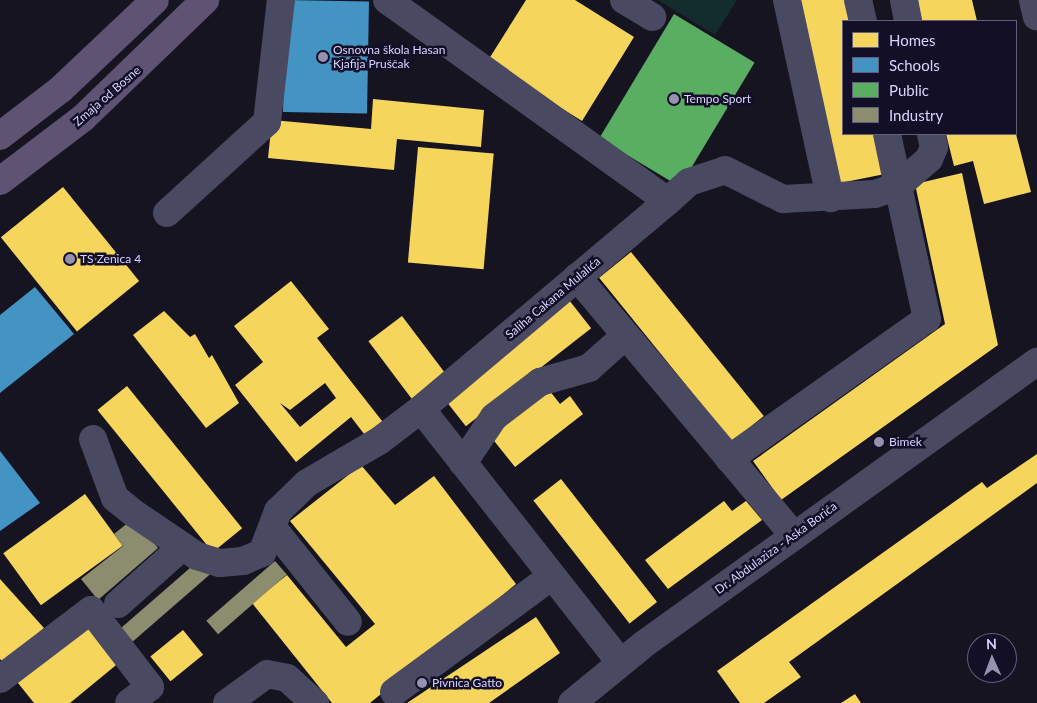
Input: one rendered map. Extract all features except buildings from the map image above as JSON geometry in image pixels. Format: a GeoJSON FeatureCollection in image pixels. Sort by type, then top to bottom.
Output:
{"type":"FeatureCollection","features":[{"type":"Feature","properties":{"kind":"main road","name":"Zmaja od Bosne"},"geometry":{"type":"LineString","coordinates":[[0,181],[96,107],[205,0]]}},
{"type":"Feature","properties":{"kind":"main road"},"geometry":{"type":"LineString","coordinates":[[0,136],[61,88],[153,1]]}},
{"type":"Feature","properties":{"kind":"street"},"geometry":{"type":"LineString","coordinates":[[167,213],[268,122],[281,0]]}},
{"type":"Feature","properties":{"kind":"street"},"geometry":{"type":"LineString","coordinates":[[387,0],[668,201]]}},
{"type":"Feature","properties":{"kind":"street"},"geometry":{"type":"LineString","coordinates":[[624,0],[652,17]]}},
{"type":"Feature","properties":{"kind":"street"},"geometry":{"type":"LineString","coordinates":[[787,0],[830,198]]}},
{"type":"Feature","properties":{"kind":"street"},"geometry":{"type":"LineString","coordinates":[[858,0],[863,20]]}},
{"type":"Feature","properties":{"kind":"street"},"geometry":{"type":"LineString","coordinates":[[904,0],[908,20]]}},
{"type":"Feature","properties":{"kind":"street"},"geometry":{"type":"LineString","coordinates":[[1033,0],[1037,17]]}},
{"type":"Feature","properties":{"kind":"street"},"geometry":{"type":"LineString","coordinates":[[729,459],[927,319],[887,135]]}},
{"type":"Feature","properties":{"kind":"street"},"geometry":{"type":"LineString","coordinates":[[898,186],[929,159],[934,147],[931,135]]}},
{"type":"Feature","properties":{"kind":"street","name":"Saliha Cakana Mulalića"},"geometry":{"type":"LineString","coordinates":[[93,439],[115,498],[182,547],[220,563],[243,561],[262,553],[278,511],[307,483],[379,441],[421,409],[689,182],[725,170],[782,199],[830,198],[875,194],[898,186]]}},
{"type":"Feature","properties":{"kind":"street"},"geometry":{"type":"LineString","coordinates":[[577,277],[794,536]]}},
{"type":"Feature","properties":{"kind":"street"},"geometry":{"type":"LineString","coordinates":[[463,462],[494,417],[540,382],[589,368],[625,336]]}},
{"type":"Feature","properties":{"kind":"street","name":"Dr. Abdulaziza - Aska Borića"},"geometry":{"type":"LineString","coordinates":[[984,399],[1037,343]]}},
{"type":"Feature","properties":{"kind":"street","name":"Dr. Abdulaziza - Aska Borića"},"geometry":{"type":"LineString","coordinates":[[572,703],[620,662],[1037,362]]}},
{"type":"Feature","properties":{"kind":"street"},"geometry":{"type":"LineString","coordinates":[[421,409],[620,662]]}},
{"type":"Feature","properties":{"kind":"street"},"geometry":{"type":"LineString","coordinates":[[273,528],[348,622]]}},
{"type":"Feature","properties":{"kind":"street"},"geometry":{"type":"LineString","coordinates":[[118,604],[182,547]]}},
{"type":"Feature","properties":{"kind":"street"},"geometry":{"type":"LineString","coordinates":[[394,692],[552,576]]}},
{"type":"Feature","properties":{"kind":"street"},"geometry":{"type":"LineString","coordinates":[[0,679],[90,610],[150,687],[129,703]]}},
{"type":"Feature","properties":{"kind":"street"},"geometry":{"type":"LineString","coordinates":[[227,703],[267,674],[287,678],[315,703]]}},
{"type":"Feature","properties":{"kind":"green space"},"geometry":{"type":"Polygon","coordinates":[[[658,0],[737,0],[715,35],[658,0]]]}},
{"type":"Feature","properties":{"kind":"place","name":"Osnovna škola Hasan Kjafija Pruščak"},"geometry":{"type":"Point","coordinates":[323,57]}},
{"type":"Feature","properties":{"kind":"place","name":"Tempo Sport"},"geometry":{"type":"Point","coordinates":[674,99]}},
{"type":"Feature","properties":{"kind":"place","name":"TS Zenica 4"},"geometry":{"type":"Point","coordinates":[70,259]}},
{"type":"Feature","properties":{"kind":"place","name":"Bimek"},"geometry":{"type":"Point","coordinates":[879,442]}},
{"type":"Feature","properties":{"kind":"place","name":"Pivnica Gatto"},"geometry":{"type":"Point","coordinates":[422,683]}}]}
